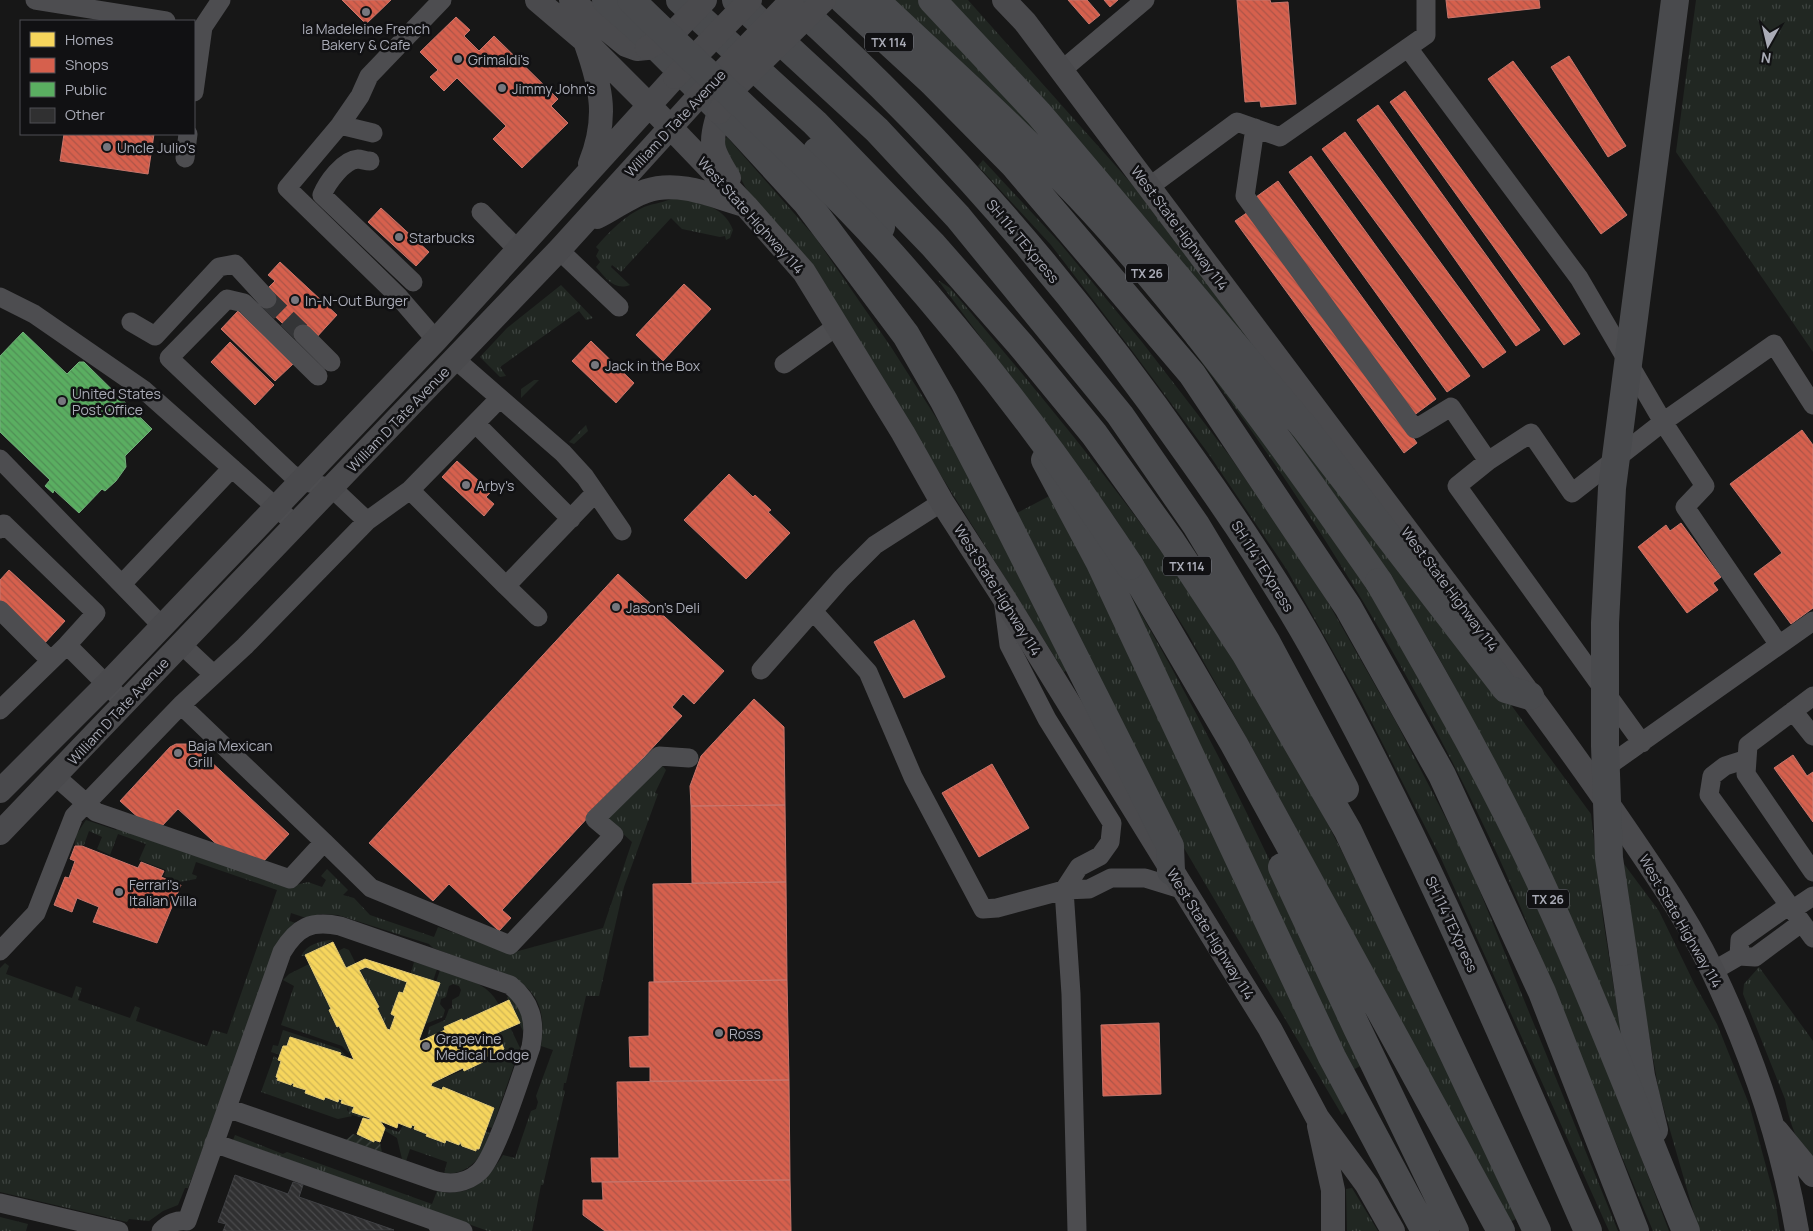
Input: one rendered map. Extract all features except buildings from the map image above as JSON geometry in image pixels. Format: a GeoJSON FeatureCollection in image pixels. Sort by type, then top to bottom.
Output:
{"type":"FeatureCollection","features":[{"type":"Feature","properties":{"kind":"highway"},"geometry":{"type":"LineString","coordinates":[[606,0],[643,33],[740,130],[807,203],[906,335],[944,401],[998,505],[1170,846],[1178,881]]}},
{"type":"Feature","properties":{"kind":"highway"},"geometry":{"type":"LineString","coordinates":[[631,0],[808,168],[892,254],[1010,395],[1089,504],[1156,607],[1249,772],[1501,1231]]}},
{"type":"Feature","properties":{"kind":"highway","name":"TX 114"},"geometry":{"type":"LineString","coordinates":[[680,0],[815,123],[933,245],[1020,344],[1094,434],[1171,541],[1245,653],[1348,831],[1537,1231]]}},
{"type":"Feature","properties":{"kind":"highway"},"geometry":{"type":"LineString","coordinates":[[736,0],[877,130],[958,217],[1120,415],[1196,525],[1267,643],[1331,760],[1372,842],[1520,1149],[1520,1196]]}},
{"type":"Feature","properties":{"kind":"highway","name":"SH 114 TEXpress"},"geometry":{"type":"LineString","coordinates":[[791,0],[844,48],[906,110],[983,193],[1085,314],[1150,398],[1227,508],[1324,666],[1398,809],[1467,955],[1588,1231]]}},
{"type":"Feature","properties":{"kind":"highway","name":"TX 114"},"geometry":{"type":"LineString","coordinates":[[843,0],[932,80],[1014,165],[1192,374],[1348,607],[1442,775],[1542,992],[1635,1231]]}},
{"type":"Feature","properties":{"kind":"highway","name":"TX 26"},"geometry":{"type":"LineString","coordinates":[[875,0],[1027,142],[1102,221],[1235,380],[1379,582],[1492,781],[1548,898],[1598,1012],[1686,1231]]}},
{"type":"Feature","properties":{"kind":"highway"},"geometry":{"type":"LineString","coordinates":[[932,0],[1039,114],[1304,428],[1506,689],[1530,696]]}},
{"type":"Feature","properties":{"kind":"highway"},"geometry":{"type":"LineString","coordinates":[[1675,0],[1612,488],[1605,613],[1605,746],[1609,858],[1641,1076],[1681,1231]]}},
{"type":"Feature","properties":{"kind":"highway"},"geometry":{"type":"LineString","coordinates":[[716,32],[751,82],[838,174],[945,308],[1028,432],[1072,507],[1100,562],[1340,1074],[1424,1231]]}},
{"type":"Feature","properties":{"kind":"highway"},"geometry":{"type":"LineString","coordinates":[[1249,772],[1252,802],[1357,1028],[1455,1231]]}},
{"type":"Feature","properties":{"kind":"main road","name":"West State Highway 114"},"geometry":{"type":"LineString","coordinates":[[537,0],[584,40],[649,105],[746,206],[804,272],[903,433],[942,502],[1002,595],[1270,1029],[1317,1117],[1366,1185],[1393,1231]]}},
{"type":"Feature","properties":{"kind":"main road"},"geometry":{"type":"LineString","coordinates":[[571,0],[626,45],[637,49],[646,48],[673,33],[705,0]]}},
{"type":"Feature","properties":{"kind":"main road","name":"William D Tate Avenue"},"geometry":{"type":"LineString","coordinates":[[0,791],[106,685],[436,340],[649,105],[750,0]]}},
{"type":"Feature","properties":{"kind":"main road","name":"William D Tate Avenue"},"geometry":{"type":"LineString","coordinates":[[0,833],[126,704],[181,644],[559,250],[670,128],[791,0]]}},
{"type":"Feature","properties":{"kind":"main road"},"geometry":{"type":"LineString","coordinates":[[746,206],[715,156],[711,137],[719,112],[734,88],[824,0]]}},
{"type":"Feature","properties":{"kind":"main road","name":"West State Highway 114"},"geometry":{"type":"LineString","coordinates":[[1004,0],[1025,22],[1150,187],[1591,778],[1648,862],[1712,971],[1750,1060],[1772,1123],[1790,1194],[1797,1231]]}},
{"type":"Feature","properties":{"kind":"main road"},"geometry":{"type":"LineString","coordinates":[[584,40],[596,72],[602,119],[599,142],[586,176]]}},
{"type":"Feature","properties":{"kind":"main road"},"geometry":{"type":"LineString","coordinates":[[583,224],[646,191],[665,187],[685,188],[746,206]]}},
{"type":"Feature","properties":{"kind":"main road"},"geometry":{"type":"LineString","coordinates":[[436,340],[455,359]]}},
{"type":"Feature","properties":{"kind":"main road"},"geometry":{"type":"LineString","coordinates":[[162,626],[181,644]]}},
{"type":"Feature","properties":{"kind":"main road"},"geometry":{"type":"LineString","coordinates":[[35,757],[56,776]]}},
{"type":"Feature","properties":{"kind":"main road"},"geometry":{"type":"LineString","coordinates":[[1317,1117],[1333,1190],[1333,1231]]}},
{"type":"Feature","properties":{"kind":"main road"},"geometry":{"type":"LineString","coordinates":[[1772,1123],[1813,1175]]}},
{"type":"Feature","properties":{"kind":"lane"},"geometry":{"type":"LineString","coordinates":[[34,0],[122,7],[163,20]]}},
{"type":"Feature","properties":{"kind":"lane"},"geometry":{"type":"LineString","coordinates":[[195,76],[198,26],[221,0]]}},
{"type":"Feature","properties":{"kind":"lane"},"geometry":{"type":"LineString","coordinates":[[436,340],[398,296],[287,188],[340,125],[360,96],[369,76],[442,0]]}},
{"type":"Feature","properties":{"kind":"lane"},"geometry":{"type":"LineString","coordinates":[[1062,70],[1145,0]]}},
{"type":"Feature","properties":{"kind":"lane"},"geometry":{"type":"LineString","coordinates":[[1150,187],[1237,122],[1280,136],[1426,35],[1426,0]]}},
{"type":"Feature","properties":{"kind":"lane"},"geometry":{"type":"LineString","coordinates":[[1408,48],[1579,278],[1663,422],[1705,486],[1685,507],[1780,645]]}},
{"type":"Feature","properties":{"kind":"lane"},"geometry":{"type":"LineString","coordinates":[[340,125],[373,133]]}},
{"type":"Feature","properties":{"kind":"lane"},"geometry":{"type":"LineString","coordinates":[[1255,128],[1246,196],[1416,429],[1451,407],[1488,461]]}},
{"type":"Feature","properties":{"kind":"lane"},"geometry":{"type":"LineString","coordinates":[[184,158],[188,135]]}},
{"type":"Feature","properties":{"kind":"lane"},"geometry":{"type":"LineString","coordinates":[[370,161],[357,159],[347,163],[327,185],[322,196],[413,282]]}},
{"type":"Feature","properties":{"kind":"lane"},"geometry":{"type":"LineString","coordinates":[[481,212],[518,250]]}},
{"type":"Feature","properties":{"kind":"lane"},"geometry":{"type":"LineString","coordinates":[[559,250],[619,307]]}},
{"type":"Feature","properties":{"kind":"lane"},"geometry":{"type":"LineString","coordinates":[[131,322],[155,336],[219,267],[230,264],[235,264],[267,299]]}},
{"type":"Feature","properties":{"kind":"lane"},"geometry":{"type":"LineString","coordinates":[[0,297],[34,314],[144,390],[296,525]]}},
{"type":"Feature","properties":{"kind":"lane"},"geometry":{"type":"LineString","coordinates":[[318,376],[244,303],[227,299],[169,358],[256,442],[301,481],[332,488],[367,521]]}},
{"type":"Feature","properties":{"kind":"lane"},"geometry":{"type":"LineString","coordinates":[[784,364],[837,326]]}},
{"type":"Feature","properties":{"kind":"lane"},"geometry":{"type":"LineString","coordinates":[[303,334],[331,362]]}},
{"type":"Feature","properties":{"kind":"lane"},"geometry":{"type":"LineString","coordinates":[[1642,743],[1457,486],[1488,461],[1531,433],[1572,493],[1663,422],[1774,344],[1813,405]]}},
{"type":"Feature","properties":{"kind":"lane"},"geometry":{"type":"LineString","coordinates":[[455,359],[563,453],[622,531]]}},
{"type":"Feature","properties":{"kind":"lane"},"geometry":{"type":"LineString","coordinates":[[0,951],[36,913],[71,821],[85,802],[213,674],[245,646],[367,521],[410,490],[500,398]]}},
{"type":"Feature","properties":{"kind":"lane"},"geometry":{"type":"LineString","coordinates":[[476,424],[571,519]]}},
{"type":"Feature","properties":{"kind":"lane"},"geometry":{"type":"LineString","coordinates":[[0,459],[162,626]]}},
{"type":"Feature","properties":{"kind":"lane"},"geometry":{"type":"LineString","coordinates":[[122,584],[232,468]]}},
{"type":"Feature","properties":{"kind":"lane"},"geometry":{"type":"LineString","coordinates":[[410,490],[538,617]]}},
{"type":"Feature","properties":{"kind":"lane"},"geometry":{"type":"LineString","coordinates":[[506,586],[595,493]]}},
{"type":"Feature","properties":{"kind":"lane"},"geometry":{"type":"LineString","coordinates":[[761,670],[875,545],[942,502]]}},
{"type":"Feature","properties":{"kind":"lane"},"geometry":{"type":"LineString","coordinates":[[0,529],[4,524],[96,613],[67,646],[3,701]]}},
{"type":"Feature","properties":{"kind":"lane"},"geometry":{"type":"LineString","coordinates":[[1002,595],[1009,645],[1047,719],[1112,823],[1110,842],[1100,856],[1080,867],[1064,890],[1071,994],[1077,1231]]}},
{"type":"Feature","properties":{"kind":"lane"},"geometry":{"type":"LineString","coordinates":[[0,610],[50,660]]}},
{"type":"Feature","properties":{"kind":"lane"},"geometry":{"type":"LineString","coordinates":[[813,611],[868,672],[913,777],[983,909],[997,908],[1064,890],[1090,889],[1111,878],[1145,878],[1178,881]]}},
{"type":"Feature","properties":{"kind":"lane"},"geometry":{"type":"LineString","coordinates":[[1591,778],[1813,621]]}},
{"type":"Feature","properties":{"kind":"lane"},"geometry":{"type":"LineString","coordinates":[[181,644],[213,674]]}},
{"type":"Feature","properties":{"kind":"lane"},"geometry":{"type":"LineString","coordinates":[[67,646],[126,704]]}},
{"type":"Feature","properties":{"kind":"lane"},"geometry":{"type":"LineString","coordinates":[[1813,696],[1748,745],[1746,774],[1813,872]]}},
{"type":"Feature","properties":{"kind":"lane"},"geometry":{"type":"LineString","coordinates":[[181,706],[371,888],[510,945],[614,835],[595,819],[659,756],[689,758]]}},
{"type":"Feature","properties":{"kind":"lane"},"geometry":{"type":"LineString","coordinates":[[1793,711],[1813,736]]}},
{"type":"Feature","properties":{"kind":"lane"},"geometry":{"type":"LineString","coordinates":[[1747,760],[1725,766],[1712,776],[1709,795],[1813,938]]}},
{"type":"Feature","properties":{"kind":"lane"},"geometry":{"type":"LineString","coordinates":[[56,776],[96,812],[290,879],[324,842]]}},
{"type":"Feature","properties":{"kind":"lane"},"geometry":{"type":"LineString","coordinates":[[1712,971],[1739,956],[1740,940],[1794,913],[1813,896]]}},
{"type":"Feature","properties":{"kind":"lane"},"geometry":{"type":"LineString","coordinates":[[161,1231],[178,1220],[194,1226],[214,1143],[282,952],[290,939],[311,924],[324,922],[340,926],[510,985],[528,1005],[533,1018],[534,1031],[531,1047],[489,1161],[472,1178],[457,1183],[446,1184],[436,1181],[227,1108]]}},
{"type":"Feature","properties":{"kind":"lane"},"geometry":{"type":"LineString","coordinates":[[214,1143],[438,1226],[463,1231]]}},
{"type":"Feature","properties":{"kind":"lane"},"geometry":{"type":"LineString","coordinates":[[0,1203],[119,1231]]}},
{"type":"Feature","properties":{"kind":"green space"},"geometry":{"type":"Polygon","coordinates":[[[887,0],[919,0],[1096,195],[887,0]]]}},
{"type":"Feature","properties":{"kind":"green space"},"geometry":{"type":"Polygon","coordinates":[[[949,0],[968,0],[1131,183],[1260,351],[1255,354],[1149,222],[1107,177],[1028,82],[949,0]]]}},
{"type":"Feature","properties":{"kind":"green space"},"geometry":{"type":"Polygon","coordinates":[[[1696,0],[1813,0],[1813,352],[1676,152],[1696,0]]]}},
{"type":"Feature","properties":{"kind":"green space"},"geometry":{"type":"Polygon","coordinates":[[[727,137],[815,237],[891,347],[958,452],[1069,669],[1064,672],[843,319],[749,194],[721,142],[727,137]]]}},
{"type":"Feature","properties":{"kind":"green space"},"geometry":{"type":"Polygon","coordinates":[[[983,160],[1059,242],[1142,342],[1229,455],[1317,583],[1396,722],[1466,857],[1618,1231],[1609,1231],[1439,854],[1362,703],[1287,570],[1208,453],[1133,352],[1051,245],[978,166],[983,160]]]}},
{"type":"Feature","properties":{"kind":"green space"},"geometry":{"type":"Polygon","coordinates":[[[674,197],[700,203],[723,215],[733,230],[730,238],[726,240],[725,236],[720,237],[682,229],[671,218],[621,272],[612,265],[611,267],[630,285],[615,285],[596,267],[600,262],[596,256],[599,250],[596,247],[630,215],[644,207],[667,201],[674,197]]]}},
{"type":"Feature","properties":{"kind":"green space"},"geometry":{"type":"Polygon","coordinates":[[[938,280],[950,288],[1092,460],[1159,549],[1222,640],[1264,709],[1342,852],[1413,998],[1516,1219],[1510,1222],[1255,753],[1188,634],[1115,518],[938,280]]]}},
{"type":"Feature","properties":{"kind":"green space"},"geometry":{"type":"Polygon","coordinates":[[[561,285],[593,318],[586,320],[579,311],[500,367],[506,376],[500,377],[480,357],[507,328],[561,285]]]}},
{"type":"Feature","properties":{"kind":"green space"},"geometry":{"type":"Polygon","coordinates":[[[1174,326],[1234,392],[1402,640],[1514,856],[1603,1057],[1669,1231],[1653,1231],[1499,858],[1465,787],[1392,650],[1352,583],[1267,453],[1174,326]]]}},
{"type":"Feature","properties":{"kind":"green space"},"geometry":{"type":"Polygon","coordinates":[[[534,380],[539,380],[521,398],[521,389],[534,380]]]}},
{"type":"Feature","properties":{"kind":"green space"},"geometry":{"type":"Polygon","coordinates":[[[586,425],[588,431],[574,444],[569,442],[586,425]]]}},
{"type":"Feature","properties":{"kind":"green space"},"geometry":{"type":"Polygon","coordinates":[[[1298,431],[1481,664],[1591,814],[1603,919],[1625,1059],[1518,817],[1461,698],[1393,581],[1290,433],[1298,431]]]}},
{"type":"Feature","properties":{"kind":"green space"},"geometry":{"type":"Polygon","coordinates":[[[1055,493],[1346,1111],[1342,1115],[1152,794],[1017,513],[1055,493]]]}},
{"type":"Feature","properties":{"kind":"green space"},"geometry":{"type":"Polygon","coordinates":[[[1114,568],[1183,689],[1215,750],[1306,938],[1362,1065],[1351,1071],[1114,568]]]}},
{"type":"Feature","properties":{"kind":"green space"},"geometry":{"type":"Polygon","coordinates":[[[660,763],[666,770],[655,793],[658,794],[624,887],[599,996],[586,996],[566,1083],[564,1083],[563,1090],[565,1091],[543,1185],[541,1185],[532,1231],[488,1231],[233,1140],[235,1135],[283,1154],[287,1152],[432,1204],[437,1191],[459,1192],[469,1189],[477,1185],[491,1172],[503,1155],[515,1158],[531,1111],[536,1109],[538,1102],[536,1096],[553,1050],[541,1046],[542,1016],[533,994],[515,979],[502,973],[433,948],[429,944],[338,915],[321,914],[306,918],[291,913],[289,921],[296,923],[285,933],[188,1188],[185,1188],[178,1205],[163,1211],[149,1221],[129,1219],[127,1222],[0,1192],[0,968],[5,963],[9,966],[6,974],[72,998],[76,986],[82,988],[78,1000],[130,1018],[135,1006],[140,1008],[136,1021],[207,1046],[213,1030],[227,1034],[277,890],[196,862],[192,874],[197,876],[196,879],[179,882],[164,876],[166,870],[139,860],[146,844],[118,834],[110,855],[97,849],[102,837],[89,831],[84,845],[75,846],[76,835],[86,820],[116,830],[118,827],[296,885],[308,882],[322,887],[326,880],[321,876],[327,869],[348,890],[343,895],[354,898],[370,915],[434,937],[438,927],[511,953],[603,928],[632,842],[607,819],[660,763]]]}},
{"type":"Feature","properties":{"kind":"green space"},"geometry":{"type":"Polygon","coordinates":[[[1624,864],[1659,911],[1695,985],[1717,1024],[1749,1104],[1775,1199],[1780,1231],[1699,1231],[1659,1092],[1634,949],[1624,864]]]}},
{"type":"Feature","properties":{"kind":"green space"},"geometry":{"type":"Polygon","coordinates":[[[333,940],[306,956],[301,956],[306,949],[314,944],[333,940]]]}},
{"type":"Feature","properties":{"kind":"green space"},"geometry":{"type":"Polygon","coordinates":[[[344,948],[349,950],[356,964],[346,968],[338,951],[344,948]]]}},
{"type":"Feature","properties":{"kind":"green space"},"geometry":{"type":"Polygon","coordinates":[[[414,962],[437,969],[433,981],[411,973],[414,962]]]}},
{"type":"Feature","properties":{"kind":"green space"},"geometry":{"type":"Polygon","coordinates":[[[309,964],[331,1009],[329,1010],[351,1050],[349,1053],[342,1046],[281,1025],[294,986],[283,980],[289,974],[309,964]]]}},
{"type":"Feature","properties":{"kind":"green space"},"geometry":{"type":"Polygon","coordinates":[[[366,967],[407,982],[403,993],[399,992],[391,1014],[395,1016],[390,1030],[387,1029],[377,1008],[379,1007],[359,970],[366,967]]]}},
{"type":"Feature","properties":{"kind":"green space"},"geometry":{"type":"Polygon","coordinates":[[[1759,967],[1813,1041],[1813,1164],[1803,1150],[1795,1133],[1785,1099],[1743,994],[1744,984],[1759,967]]]}},
{"type":"Feature","properties":{"kind":"green space"},"geometry":{"type":"Polygon","coordinates":[[[440,970],[482,986],[494,997],[499,1005],[463,1021],[462,1019],[427,1039],[429,1027],[445,1020],[449,1009],[452,1008],[452,1000],[459,996],[461,990],[459,986],[453,984],[449,986],[446,997],[441,999],[440,1004],[445,1010],[443,1017],[425,1024],[439,984],[436,982],[440,970]]]}},
{"type":"Feature","properties":{"kind":"green space"},"geometry":{"type":"Polygon","coordinates":[[[508,996],[512,998],[525,1019],[523,1031],[507,998],[508,996]]]}},
{"type":"Feature","properties":{"kind":"green space"},"geometry":{"type":"Polygon","coordinates":[[[510,1027],[520,1048],[492,1128],[487,1126],[462,1097],[463,1094],[443,1087],[442,1090],[431,1086],[432,1083],[483,1062],[481,1059],[504,1049],[497,1033],[510,1027]]]}},
{"type":"Feature","properties":{"kind":"green space"},"geometry":{"type":"Polygon","coordinates":[[[283,1030],[340,1049],[348,1058],[340,1055],[340,1052],[290,1037],[287,1046],[283,1046],[280,1055],[271,1052],[273,1045],[278,1046],[283,1030]]]}},
{"type":"Feature","properties":{"kind":"green space"},"geometry":{"type":"Polygon","coordinates":[[[274,1056],[281,1061],[276,1077],[278,1081],[291,1085],[292,1083],[294,1086],[306,1090],[305,1093],[324,1100],[325,1097],[338,1102],[339,1099],[342,1100],[341,1103],[348,1105],[347,1110],[352,1116],[338,1119],[261,1092],[274,1056]]]}},
{"type":"Feature","properties":{"kind":"green space"},"geometry":{"type":"Polygon","coordinates":[[[348,1105],[354,1107],[353,1112],[370,1118],[370,1120],[349,1114],[348,1105]]]}},
{"type":"Feature","properties":{"kind":"green space"},"geometry":{"type":"Polygon","coordinates":[[[403,1125],[411,1128],[412,1125],[415,1126],[414,1129],[427,1134],[426,1136],[445,1143],[446,1140],[459,1145],[460,1142],[462,1146],[475,1151],[479,1149],[485,1131],[490,1133],[483,1150],[474,1163],[461,1171],[444,1174],[447,1162],[410,1149],[406,1161],[402,1159],[397,1138],[384,1130],[385,1128],[399,1132],[403,1125]]]}},
{"type":"Feature","properties":{"kind":"green space"},"geometry":{"type":"Polygon","coordinates":[[[353,1134],[380,1143],[382,1152],[346,1140],[353,1134]]]}},
{"type":"Feature","properties":{"kind":"green space"},"geometry":{"type":"Polygon","coordinates":[[[1352,1188],[1378,1231],[1347,1231],[1346,1189],[1352,1188]]]}},
{"type":"Feature","properties":{"kind":"green space"},"geometry":{"type":"Polygon","coordinates":[[[0,1217],[28,1224],[26,1231],[0,1231],[0,1217]]]}},
{"type":"Feature","properties":{"kind":"tunnel"},"geometry":{"type":"LineString","coordinates":[[267,299],[303,334]]}},
{"type":"Feature","properties":{"kind":"place","name":"la Madeleine French Bakery & Cafe"},"geometry":{"type":"Point","coordinates":[366,12]}},
{"type":"Feature","properties":{"kind":"place","name":"Grimaldi's"},"geometry":{"type":"Point","coordinates":[458,59]}},
{"type":"Feature","properties":{"kind":"place","name":"Jimmy John's"},"geometry":{"type":"Point","coordinates":[502,88]}},
{"type":"Feature","properties":{"kind":"place","name":"Uncle Julio's"},"geometry":{"type":"Point","coordinates":[107,147]}},
{"type":"Feature","properties":{"kind":"place","name":"Starbucks"},"geometry":{"type":"Point","coordinates":[399,237]}},
{"type":"Feature","properties":{"kind":"place","name":"In-N-Out Burger"},"geometry":{"type":"Point","coordinates":[295,300]}},
{"type":"Feature","properties":{"kind":"place","name":"Jack in the Box"},"geometry":{"type":"Point","coordinates":[595,365]}},
{"type":"Feature","properties":{"kind":"place","name":"United States Post Office"},"geometry":{"type":"Point","coordinates":[62,401]}},
{"type":"Feature","properties":{"kind":"place","name":"Arby's"},"geometry":{"type":"Point","coordinates":[466,485]}},
{"type":"Feature","properties":{"kind":"place","name":"Jason's Deli"},"geometry":{"type":"Point","coordinates":[616,607]}},
{"type":"Feature","properties":{"kind":"place","name":"Baja Mexican Grill"},"geometry":{"type":"Point","coordinates":[178,753]}},
{"type":"Feature","properties":{"kind":"place","name":"Ferrari's Italian Villa"},"geometry":{"type":"Point","coordinates":[119,892]}},
{"type":"Feature","properties":{"kind":"place","name":"Ross"},"geometry":{"type":"Point","coordinates":[719,1033]}},
{"type":"Feature","properties":{"kind":"place","name":"Grapevine Medical Lodge"},"geometry":{"type":"Point","coordinates":[426,1046]}}]}
